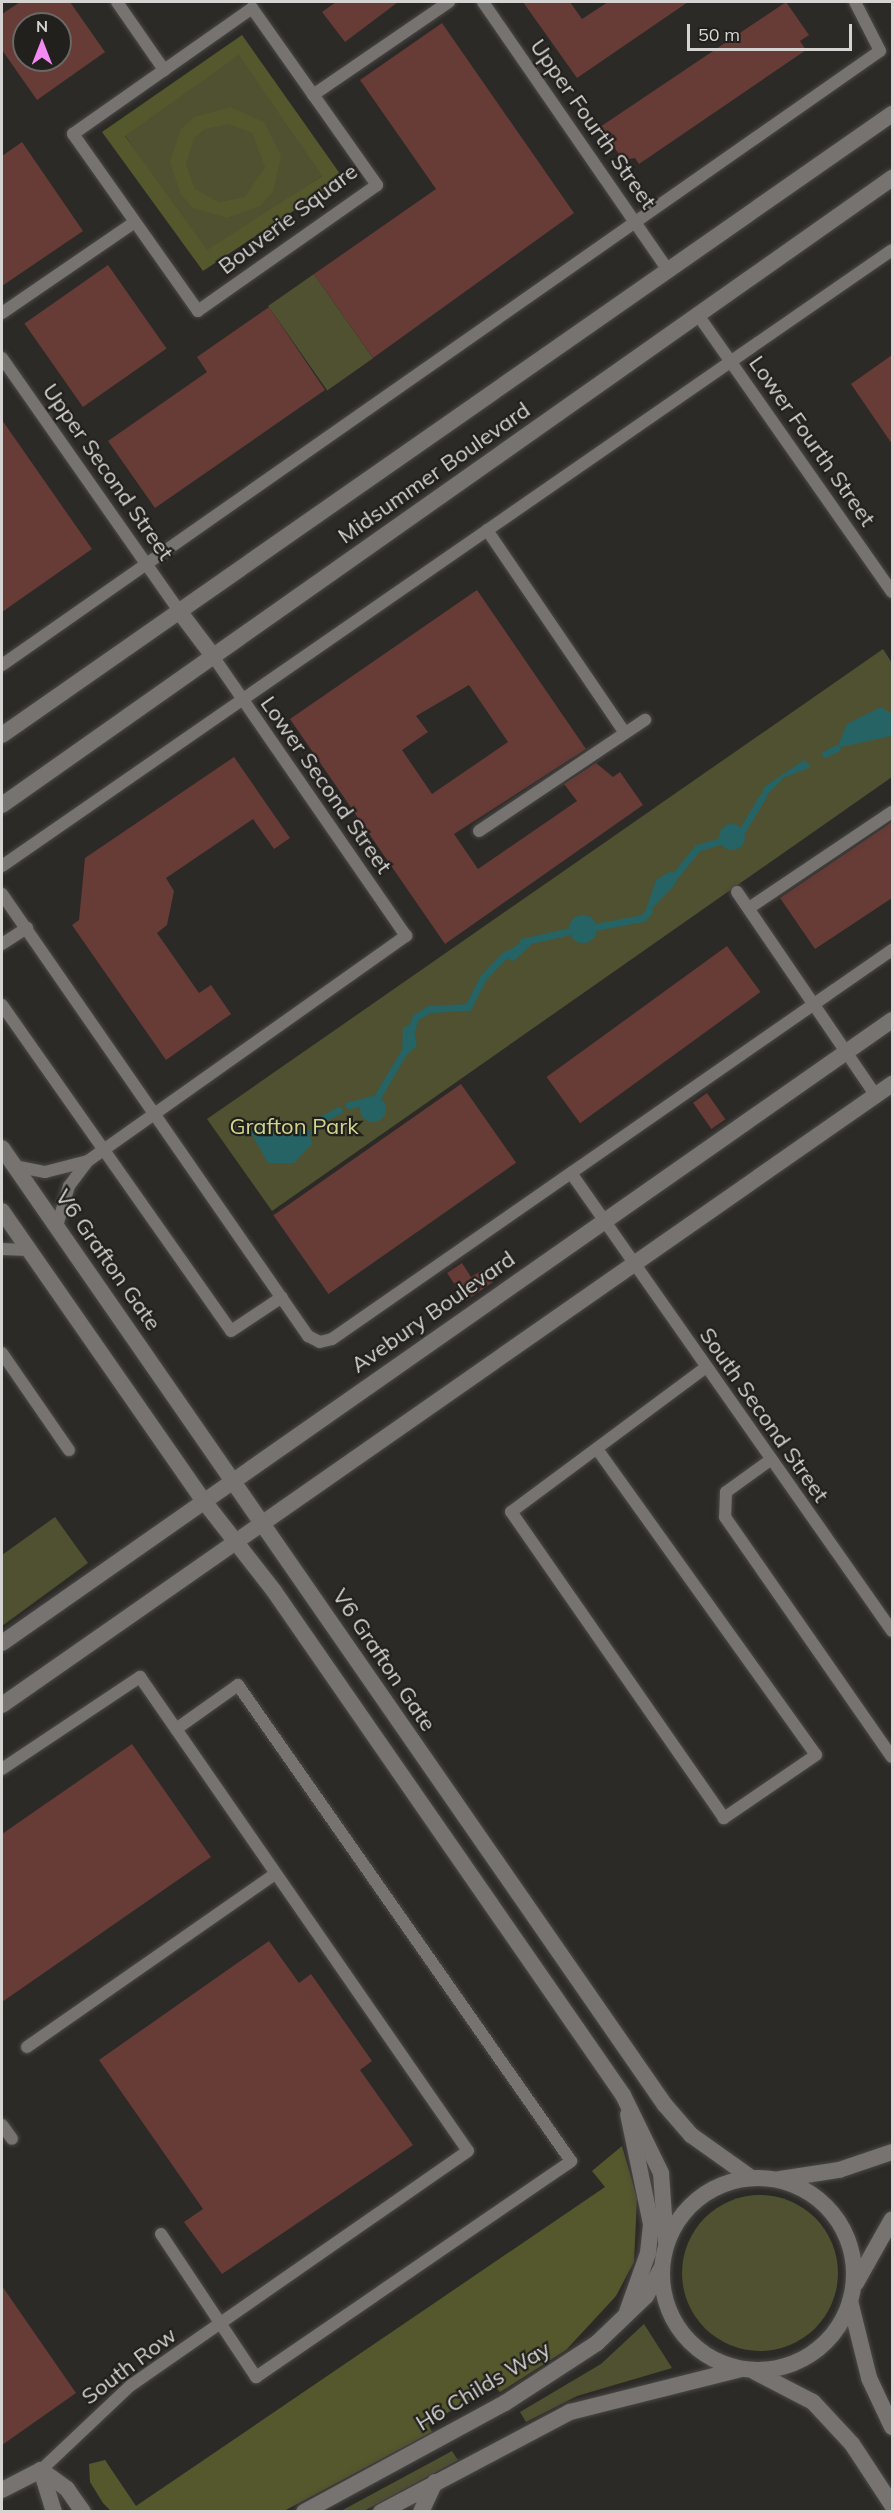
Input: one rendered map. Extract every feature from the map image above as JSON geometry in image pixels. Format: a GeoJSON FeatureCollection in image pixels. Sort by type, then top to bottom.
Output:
{"type":"FeatureCollection","features":[{"type":"Feature","properties":{"kind":"street","name":"Midsummer Boulevard"},"geometry":{"type":"LineString","coordinates":[[2,735],[892,114]]}},
{"type":"Feature","properties":{"kind":"street","name":"Midsummer Boulevard"},"geometry":{"type":"LineString","coordinates":[[2,805],[892,178]]}},
{"type":"Feature","properties":{"kind":"street"},"geometry":{"type":"LineString","coordinates":[[179,611],[213,656]]}},
{"type":"Feature","properties":{"kind":"street","name":"Avebury Boulevard"},"geometry":{"type":"LineString","coordinates":[[2,1643],[234,1478],[892,1020]]}},
{"type":"Feature","properties":{"kind":"street"},"geometry":{"type":"LineString","coordinates":[[2,1705],[120,1621],[385,1440],[892,1084]]}},
{"type":"Feature","properties":{"kind":"street","name":"V6 Grafton Gate"},"geometry":{"type":"LineString","coordinates":[[2,1148],[234,1478],[665,2105],[691,2135],[750,2178]]}},
{"type":"Feature","properties":{"kind":"street"},"geometry":{"type":"LineString","coordinates":[[2,1212],[203,1500],[274,1591],[623,2096],[661,2173],[666,2243],[661,2269],[664,2297],[686,2338],[715,2361],[745,2369],[813,2402],[861,2458],[892,2505]]}},
{"type":"Feature","properties":{"kind":"street"},"geometry":{"type":"LineString","coordinates":[[623,2096],[651,2224],[648,2253],[626,2316]]}},
{"type":"Feature","properties":{"kind":"street"},"geometry":{"type":"LineString","coordinates":[[666,2243],[679,2218],[698,2198],[750,2178],[777,2179],[839,2170],[892,2152]]}},
{"type":"Feature","properties":{"kind":"street"},"geometry":{"type":"LineString","coordinates":[[777,2179],[804,2189],[833,2215],[853,2259],[852,2295],[869,2378],[892,2427]]}},
{"type":"Feature","properties":{"kind":"street"},"geometry":{"type":"LineString","coordinates":[[381,2511],[529,2431],[570,2412],[651,2387],[745,2369],[775,2369],[822,2346],[892,2219]]}},
{"type":"Feature","properties":{"kind":"street","name":"H6 Childs Way"},"geometry":{"type":"LineString","coordinates":[[304,2511],[505,2403],[597,2343],[626,2316],[661,2269]]}},
{"type":"Feature","properties":{"kind":"street"},"geometry":{"type":"LineString","coordinates":[[2,2490],[41,2470]]}},
{"type":"Feature","properties":{"kind":"street"},"geometry":{"type":"LineString","coordinates":[[41,2470],[54,2511]]}},
{"type":"Feature","properties":{"kind":"street"},"geometry":{"type":"LineString","coordinates":[[41,2470],[67,2489],[83,2511]]}},
{"type":"Feature","properties":{"kind":"street"},"geometry":{"type":"LineString","coordinates":[[421,2511],[435,2482]]}},
{"type":"Feature","properties":{"kind":"lane"},"geometry":{"type":"LineString","coordinates":[[117,2],[164,70]]}},
{"type":"Feature","properties":{"kind":"lane"},"geometry":{"type":"LineString","coordinates":[[313,95],[449,2]]}},
{"type":"Feature","properties":{"kind":"lane","name":"Upper Fourth Street"},"geometry":{"type":"LineString","coordinates":[[483,2],[668,270]]}},
{"type":"Feature","properties":{"kind":"lane"},"geometry":{"type":"LineString","coordinates":[[2,665],[879,51],[855,2]]}},
{"type":"Feature","properties":{"kind":"lane","name":"Bouverie Square"},"geometry":{"type":"LineString","coordinates":[[252,8],[377,184],[198,311],[73,134],[164,70],[252,8]]}},
{"type":"Feature","properties":{"kind":"lane"},"geometry":{"type":"LineString","coordinates":[[2,313],[135,222]]}},
{"type":"Feature","properties":{"kind":"lane"},"geometry":{"type":"LineString","coordinates":[[2,866],[243,703],[487,530],[892,250]]}},
{"type":"Feature","properties":{"kind":"lane","name":"Lower Fourth Street"},"geometry":{"type":"LineString","coordinates":[[698,315],[892,592]]}},
{"type":"Feature","properties":{"kind":"lane","name":"Upper Second Street"},"geometry":{"type":"LineString","coordinates":[[2,358],[179,611]]}},
{"type":"Feature","properties":{"kind":"lane"},"geometry":{"type":"LineString","coordinates":[[487,530],[625,733]]}},
{"type":"Feature","properties":{"kind":"lane","name":"Lower Second Street"},"geometry":{"type":"LineString","coordinates":[[157,1114],[406,936],[243,703],[213,656]]}},
{"type":"Feature","properties":{"kind":"lane"},"geometry":{"type":"LineString","coordinates":[[478,831],[645,720]]}},
{"type":"Feature","properties":{"kind":"lane"},"geometry":{"type":"LineString","coordinates":[[749,908],[892,812]]}},
{"type":"Feature","properties":{"kind":"lane"},"geometry":{"type":"LineString","coordinates":[[737,892],[816,1003],[876,1096]]}},
{"type":"Feature","properties":{"kind":"lane"},"geometry":{"type":"LineString","coordinates":[[2,894],[157,1114],[308,1336],[320,1342],[332,1339],[892,950]]}},
{"type":"Feature","properties":{"kind":"lane"},"geometry":{"type":"LineString","coordinates":[[2,944],[27,928]]}},
{"type":"Feature","properties":{"kind":"lane"},"geometry":{"type":"LineString","coordinates":[[2,1005],[231,1331],[282,1297]]}},
{"type":"Feature","properties":{"kind":"lane"},"geometry":{"type":"LineString","coordinates":[[57,1226],[69,1186],[88,1161],[157,1114]]}},
{"type":"Feature","properties":{"kind":"lane"},"geometry":{"type":"LineString","coordinates":[[14,1166],[45,1172],[88,1161]]}},
{"type":"Feature","properties":{"kind":"lane","name":"South Second Street"},"geometry":{"type":"LineString","coordinates":[[571,1173],[636,1264],[769,1461],[892,1631]]}},
{"type":"Feature","properties":{"kind":"lane"},"geometry":{"type":"LineString","coordinates":[[2,1249],[28,1250]]}},
{"type":"Feature","properties":{"kind":"lane"},"geometry":{"type":"LineString","coordinates":[[2,1353],[69,1450]]}},
{"type":"Feature","properties":{"kind":"lane"},"geometry":{"type":"LineString","coordinates":[[597,1449],[816,1755],[724,1818],[511,1512],[705,1368]]}},
{"type":"Feature","properties":{"kind":"lane"},"geometry":{"type":"LineString","coordinates":[[769,1461],[726,1492],[725,1517],[892,1757]]}},
{"type":"Feature","properties":{"kind":"lane"},"geometry":{"type":"LineString","coordinates":[[2,1769],[140,1677],[274,1875],[27,2047]]}},
{"type":"Feature","properties":{"kind":"lane"},"geometry":{"type":"LineString","coordinates":[[161,2234],[256,2377],[571,2161],[238,1685],[176,1728]]}},
{"type":"Feature","properties":{"kind":"lane","name":"South Row"},"geometry":{"type":"LineString","coordinates":[[41,2470],[131,2385],[221,2325],[468,2151],[274,1875]]}},
{"type":"Feature","properties":{"kind":"lane"},"geometry":{"type":"LineString","coordinates":[[2,2125],[12,2139]]}},
{"type":"Feature","properties":{"kind":"green space"},"geometry":{"type":"Polygon","coordinates":[[[242,35],[343,178],[203,271],[102,132],[242,35]],[[239,55],[125,136],[207,250],[322,176],[239,55]]]}},
{"type":"Feature","properties":{"kind":"green space"},"geometry":{"type":"Polygon","coordinates":[[[240,54],[322,176],[205,255],[123,133],[240,54]]]}},
{"type":"Feature","properties":{"kind":"green space"},"geometry":{"type":"Polygon","coordinates":[[[230,107],[264,122],[281,156],[273,192],[260,206],[227,218],[193,208],[181,195],[170,162],[181,129],[194,117],[230,107]],[[229,124],[205,129],[194,138],[186,164],[195,189],[219,202],[245,197],[265,167],[252,133],[229,124]]]}},
{"type":"Feature","properties":{"kind":"green space"},"geometry":{"type":"Polygon","coordinates":[[[314,274],[373,358],[327,390],[268,306],[314,274]]]}},
{"type":"Feature","properties":{"kind":"green space","name":"Grafton Park"},"geometry":{"type":"Polygon","coordinates":[[[883,649],[892,663],[892,777],[272,1211],[207,1119],[883,649]]]}},
{"type":"Feature","properties":{"kind":"green space"},"geometry":{"type":"Polygon","coordinates":[[[55,1517],[88,1563],[2,1626],[2,1555],[55,1517]]]}},
{"type":"Feature","properties":{"kind":"green space"},"geometry":{"type":"Polygon","coordinates":[[[622,2146],[637,2198],[634,2262],[616,2296],[566,2350],[500,2392],[494,2386],[428,2424],[432,2432],[284,2511],[112,2512],[103,2503],[90,2482],[89,2464],[105,2460],[136,2506],[605,2187],[592,2171],[622,2146]]]}},
{"type":"Feature","properties":{"kind":"green space"},"geometry":{"type":"Polygon","coordinates":[[[760,2195],[775,2196],[790,2201],[804,2208],[815,2218],[825,2229],[832,2243],[837,2258],[837,2288],[832,2303],[825,2317],[815,2328],[804,2338],[790,2345],[775,2350],[760,2351],[745,2350],[730,2345],[716,2338],[705,2328],[695,2317],[688,2303],[683,2288],[682,2273],[683,2258],[688,2243],[695,2229],[705,2218],[716,2208],[730,2201],[745,2196],[760,2195]]]}},
{"type":"Feature","properties":{"kind":"green space"},"geometry":{"type":"Polygon","coordinates":[[[644,2324],[672,2368],[577,2396],[526,2422],[520,2412],[601,2364],[644,2324]]]}},
{"type":"Feature","properties":{"kind":"green space"},"geometry":{"type":"Polygon","coordinates":[[[452,2451],[458,2460],[364,2511],[339,2512],[452,2451]]]}},
{"type":"Feature","properties":{"kind":"water"},"geometry":{"type":"Polygon","coordinates":[[[881,707],[892,714],[891,736],[837,748],[847,724],[881,707]]]}},
{"type":"Feature","properties":{"kind":"water"},"geometry":{"type":"Polygon","coordinates":[[[804,760],[811,767],[783,778],[760,803],[764,787],[804,760]]]}},
{"type":"Feature","properties":{"kind":"water"},"geometry":{"type":"Polygon","coordinates":[[[732,824],[741,828],[745,837],[741,846],[732,850],[723,846],[719,837],[723,828],[732,824]]]}},
{"type":"Feature","properties":{"kind":"water"},"geometry":{"type":"Polygon","coordinates":[[[671,871],[679,877],[673,887],[643,918],[656,880],[671,871]]]}},
{"type":"Feature","properties":{"kind":"water"},"geometry":{"type":"Polygon","coordinates":[[[583,915],[593,919],[597,929],[593,939],[583,943],[573,939],[569,929],[573,919],[583,915]]]}},
{"type":"Feature","properties":{"kind":"water"},"geometry":{"type":"Polygon","coordinates":[[[528,938],[532,944],[514,961],[499,957],[528,938]]]}},
{"type":"Feature","properties":{"kind":"water"},"geometry":{"type":"Polygon","coordinates":[[[413,1024],[417,1046],[402,1059],[403,1027],[413,1024]]]}},
{"type":"Feature","properties":{"kind":"water"},"geometry":{"type":"Polygon","coordinates":[[[373,1096],[382,1100],[386,1109],[382,1118],[373,1122],[364,1118],[360,1109],[364,1100],[373,1096]]]}},
{"type":"Feature","properties":{"kind":"water"},"geometry":{"type":"Polygon","coordinates":[[[263,1120],[287,1135],[308,1128],[312,1144],[294,1163],[268,1163],[251,1133],[263,1120]]]}},
{"type":"Feature","properties":{"kind":"building"},"geometry":{"type":"Polygon","coordinates":[[[20,2],[70,2],[105,52],[37,100],[17,72],[72,72],[72,12],[12,12],[12,64],[2,50],[2,14],[20,2]]]}},
{"type":"Feature","properties":{"kind":"building"},"geometry":{"type":"Polygon","coordinates":[[[336,2],[398,2],[345,42],[322,12],[336,2]]]}},
{"type":"Feature","properties":{"kind":"building"},"geometry":{"type":"Polygon","coordinates":[[[523,2],[570,2],[582,19],[608,2],[688,2],[577,78],[523,2]]]}},
{"type":"Feature","properties":{"kind":"building"},"geometry":{"type":"Polygon","coordinates":[[[786,2],[809,35],[800,41],[806,50],[639,164],[635,158],[623,160],[600,127],[786,2]]]}},
{"type":"Feature","properties":{"kind":"building"},"geometry":{"type":"Polygon","coordinates":[[[442,23],[574,213],[373,358],[314,274],[436,189],[360,80],[442,23]]]}},
{"type":"Feature","properties":{"kind":"building"},"geometry":{"type":"Polygon","coordinates":[[[22,142],[83,231],[2,286],[2,156],[22,142]]]}},
{"type":"Feature","properties":{"kind":"building"},"geometry":{"type":"Polygon","coordinates":[[[108,265],[167,349],[83,407],[24,324],[108,265]]]}},
{"type":"Feature","properties":{"kind":"building"},"geometry":{"type":"Polygon","coordinates":[[[269,307],[325,390],[155,508],[108,441],[207,372],[197,357],[269,307]]]}},
{"type":"Feature","properties":{"kind":"building"},"geometry":{"type":"Polygon","coordinates":[[[892,355],[892,444],[851,384],[892,355]]]}},
{"type":"Feature","properties":{"kind":"building"},"geometry":{"type":"Polygon","coordinates":[[[2,420],[92,549],[2,612],[2,420]]]}},
{"type":"Feature","properties":{"kind":"building"},"geometry":{"type":"Polygon","coordinates":[[[477,590],[586,749],[454,834],[478,869],[577,801],[564,784],[596,763],[613,777],[620,772],[643,805],[445,944],[290,719],[477,590]],[[469,685],[416,716],[428,732],[402,750],[432,794],[508,742],[469,685]]]}},
{"type":"Feature","properties":{"kind":"building"},"geometry":{"type":"Polygon","coordinates":[[[234,757],[290,838],[274,849],[253,819],[166,878],[174,891],[167,925],[157,933],[199,993],[211,985],[231,1014],[166,1060],[72,925],[79,920],[85,858],[234,757]]]}},
{"type":"Feature","properties":{"kind":"building"},"geometry":{"type":"Polygon","coordinates":[[[892,822],[892,898],[815,949],[780,898],[892,822]]]}},
{"type":"Feature","properties":{"kind":"building"},"geometry":{"type":"Polygon","coordinates":[[[727,946],[761,992],[580,1123],[547,1077],[727,946]]]}},
{"type":"Feature","properties":{"kind":"building"},"geometry":{"type":"Polygon","coordinates":[[[461,1084],[516,1163],[328,1294],[273,1215],[461,1084]]]}},
{"type":"Feature","properties":{"kind":"building"},"geometry":{"type":"Polygon","coordinates":[[[707,1093],[725,1119],[711,1129],[693,1103],[707,1093]]]}},
{"type":"Feature","properties":{"kind":"building"},"geometry":{"type":"Polygon","coordinates":[[[462,1263],[471,1277],[484,1269],[493,1282],[466,1301],[447,1273],[462,1263]]]}},
{"type":"Feature","properties":{"kind":"building"},"geometry":{"type":"Polygon","coordinates":[[[132,1744],[211,1857],[2,2002],[2,1834],[132,1744]]]}},
{"type":"Feature","properties":{"kind":"building"},"geometry":{"type":"Polygon","coordinates":[[[269,1941],[299,1983],[311,1974],[372,2061],[360,2070],[413,2145],[222,2274],[184,2222],[203,2209],[99,2060],[269,1941]]]}},
{"type":"Feature","properties":{"kind":"building"},"geometry":{"type":"Polygon","coordinates":[[[2,2286],[76,2393],[2,2445],[2,2286]]]}},
{"type":"Feature","properties":{"kind":"waterway"},"geometry":{"type":"LineString","coordinates":[[825,754],[837,748]]}},
{"type":"Feature","properties":{"kind":"waterway"},"geometry":{"type":"LineString","coordinates":[[741,832],[763,796]]}},
{"type":"Feature","properties":{"kind":"waterway"},"geometry":{"type":"LineString","coordinates":[[673,878],[697,848],[723,840]]}},
{"type":"Feature","properties":{"kind":"waterway"},"geometry":{"type":"LineString","coordinates":[[589,928],[643,918],[649,911]]}},
{"type":"Feature","properties":{"kind":"waterway"},"geometry":{"type":"LineString","coordinates":[[522,942],[575,930]]}},
{"type":"Feature","properties":{"kind":"waterway"},"geometry":{"type":"LineString","coordinates":[[411,1031],[415,1018],[429,1009],[468,1007],[482,979],[506,953]]}},
{"type":"Feature","properties":{"kind":"waterway"},"geometry":{"type":"LineString","coordinates":[[349,1105],[376,1099],[405,1050]]}},
{"type":"Feature","properties":{"kind":"waterway"},"geometry":{"type":"LineString","coordinates":[[313,1132],[322,1119],[339,1110]]}}]}
